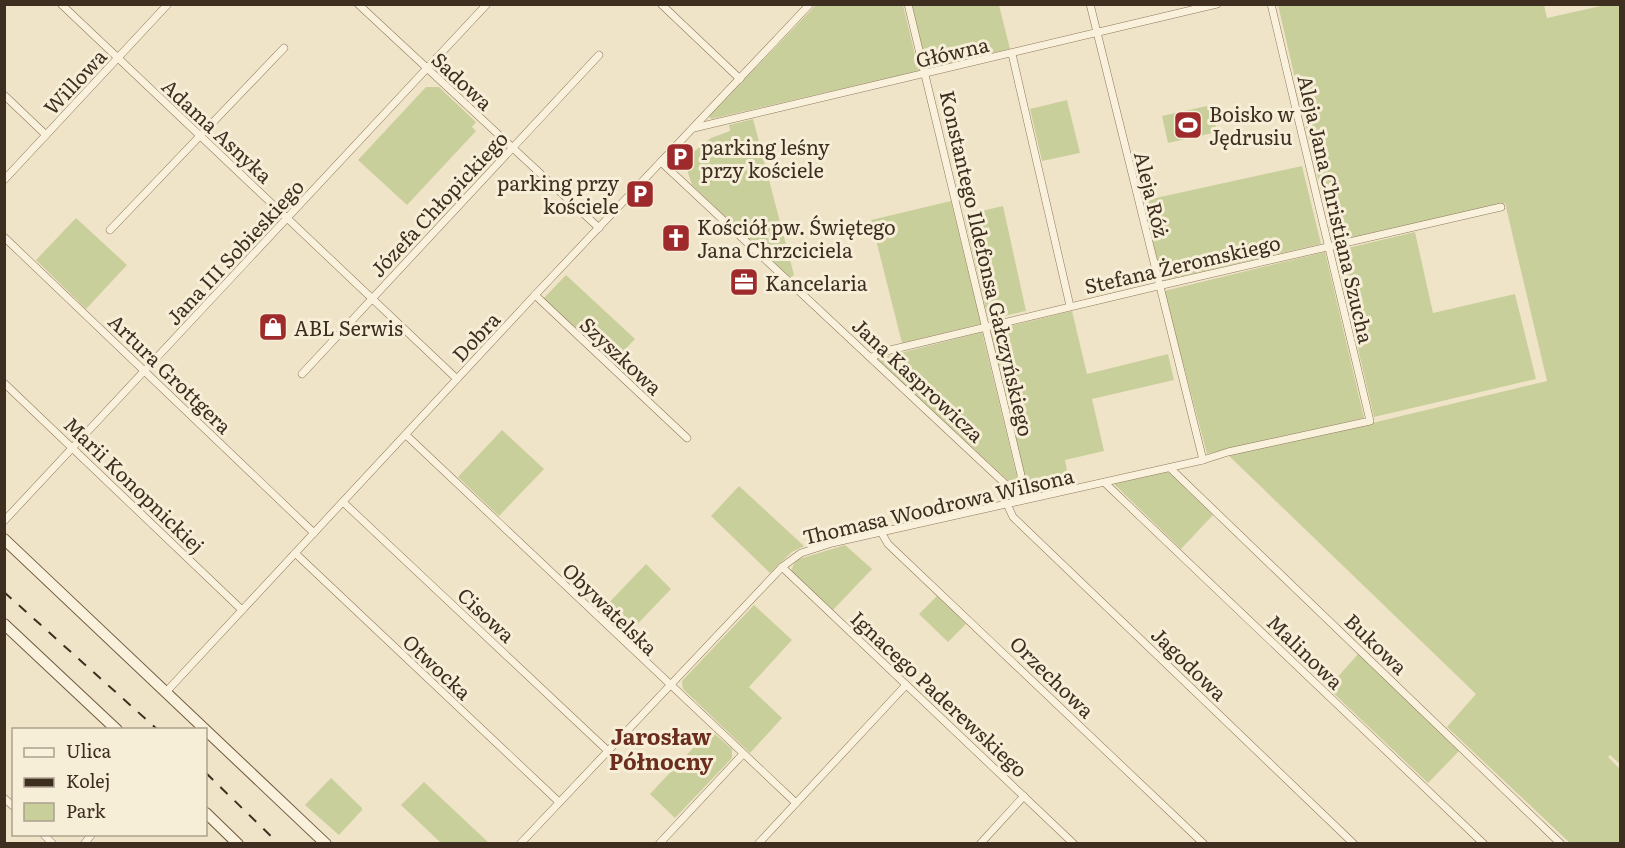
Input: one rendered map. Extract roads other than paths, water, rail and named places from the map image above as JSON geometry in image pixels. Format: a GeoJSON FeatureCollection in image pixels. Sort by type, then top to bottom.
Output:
{"type":"FeatureCollection","features":[{"type":"Feature","properties":{"kind":"main road"},"geometry":{"type":"LineString","coordinates":[[4,538],[204,728]]}},
{"type":"Feature","properties":{"kind":"main road"},"geometry":{"type":"LineString","coordinates":[[4,624],[116,728]]}},
{"type":"Feature","properties":{"kind":"main road"},"geometry":{"type":"LineString","coordinates":[[207,731],[326,843]]}},
{"type":"Feature","properties":{"kind":"main road"},"geometry":{"type":"LineString","coordinates":[[207,814],[238,843]]}},
{"type":"Feature","properties":{"kind":"street","name":"Adama Asnyka"},"geometry":{"type":"LineString","coordinates":[[61,4],[457,379]]}},
{"type":"Feature","properties":{"kind":"street","name":"Willowa"},"geometry":{"type":"LineString","coordinates":[[4,180],[168,4]]}},
{"type":"Feature","properties":{"kind":"street","name":"Sadowa"},"geometry":{"type":"LineString","coordinates":[[358,4],[599,228]]}},
{"type":"Feature","properties":{"kind":"street","name":"Jana III Sobieskiego"},"geometry":{"type":"LineString","coordinates":[[4,521],[487,4]]}},
{"type":"Feature","properties":{"kind":"street"},"geometry":{"type":"LineString","coordinates":[[661,4],[740,79]]}},
{"type":"Feature","properties":{"kind":"street","name":"Dobra"},"geometry":{"type":"LineString","coordinates":[[166,692],[810,4]]}},
{"type":"Feature","properties":{"kind":"street","name":"Konstantego Ildefonsa Gałczyńskiego"},"geometry":{"type":"LineString","coordinates":[[908,4],[1021,475],[1020,487],[1015,493]]}},
{"type":"Feature","properties":{"kind":"street","name":"Aleja Róż"},"geometry":{"type":"LineString","coordinates":[[1090,4],[1203,460]]}},
{"type":"Feature","properties":{"kind":"street","name":"Główna"},"geometry":{"type":"LineString","coordinates":[[694,128],[1217,4]]}},
{"type":"Feature","properties":{"kind":"street","name":"Aleja Jana Christiana Szucha"},"geometry":{"type":"LineString","coordinates":[[1271,4],[1370,420]]}},
{"type":"Feature","properties":{"kind":"street"},"geometry":{"type":"LineString","coordinates":[[110,230],[284,48]]}},
{"type":"Feature","properties":{"kind":"street"},"geometry":{"type":"LineString","coordinates":[[1012,54],[1070,306]]}},
{"type":"Feature","properties":{"kind":"street","name":"Józefa Chłopickiego"},"geometry":{"type":"LineString","coordinates":[[302,374],[599,55]]}},
{"type":"Feature","properties":{"kind":"street"},"geometry":{"type":"LineString","coordinates":[[4,95],[46,135]]}},
{"type":"Feature","properties":{"kind":"street","name":"Jana Kasprowicza"},"geometry":{"type":"LineString","coordinates":[[661,162],[1015,493]]}},
{"type":"Feature","properties":{"kind":"street","name":"Stefana Żeromskiego"},"geometry":{"type":"LineString","coordinates":[[872,357],[886,351],[986,326],[1501,207]]}},
{"type":"Feature","properties":{"kind":"street","name":"Artura Grottgera"},"geometry":{"type":"LineString","coordinates":[[4,237],[314,533]]}},
{"type":"Feature","properties":{"kind":"street","name":"Szyszkowa"},"geometry":{"type":"LineString","coordinates":[[535,296],[687,438]]}},
{"type":"Feature","properties":{"kind":"street","name":"Marii Konopnickiej"},"geometry":{"type":"LineString","coordinates":[[4,383],[242,610]]}},
{"type":"Feature","properties":{"kind":"street","name":"Thomasa Woodrowa Wilsona"},"geometry":{"type":"LineString","coordinates":[[520,843],[783,567],[801,553],[815,547],[1105,483],[1240,449],[1370,420]]}},
{"type":"Feature","properties":{"kind":"street","name":"Obywatelska"},"geometry":{"type":"LineString","coordinates":[[406,435],[796,803]]}},
{"type":"Feature","properties":{"kind":"street","name":"Bukowa"},"geometry":{"type":"LineString","coordinates":[[1170,468],[1561,843]]}},
{"type":"Feature","properties":{"kind":"street","name":"Malinowa"},"geometry":{"type":"LineString","coordinates":[[1105,483],[1484,843]]}},
{"type":"Feature","properties":{"kind":"street"},"geometry":{"type":"LineString","coordinates":[[1015,493],[1017,501]]}},
{"type":"Feature","properties":{"kind":"street","name":"Cisowa"},"geometry":{"type":"LineString","coordinates":[[343,502],[608,751]]}},
{"type":"Feature","properties":{"kind":"street","name":"Jagodowa"},"geometry":{"type":"LineString","coordinates":[[1007,504],[1013,517],[1354,843]]}},
{"type":"Feature","properties":{"kind":"street","name":"Orzechowa"},"geometry":{"type":"LineString","coordinates":[[881,532],[888,543],[1204,843]]}},
{"type":"Feature","properties":{"kind":"street","name":"Otwocka"},"geometry":{"type":"LineString","coordinates":[[295,553],[559,802]]}},
{"type":"Feature","properties":{"kind":"street","name":"Ignacego Paderewskiego"},"geometry":{"type":"LineString","coordinates":[[783,567],[1074,843]]}},
{"type":"Feature","properties":{"kind":"street"},"geometry":{"type":"LineString","coordinates":[[758,843],[906,685]]}},
{"type":"Feature","properties":{"kind":"street"},"geometry":{"type":"LineString","coordinates":[[659,843],[743,754]]}},
{"type":"Feature","properties":{"kind":"street"},"geometry":{"type":"LineString","coordinates":[[980,843],[1024,796]]}},
{"type":"Feature","properties":{"kind":"railway"},"geometry":{"type":"LineString","coordinates":[[4,592],[156,728]]}},
{"type":"Feature","properties":{"kind":"railway"},"geometry":{"type":"LineString","coordinates":[[207,774],[279,844]]}},
{"type":"Feature","properties":{"kind":"place","name":"Boisko w Jędrusiu"},"geometry":{"type":"Point","coordinates":[1188,125]}},
{"type":"Feature","properties":{"kind":"place","name":"parking leśny przy kościele"},"geometry":{"type":"Point","coordinates":[680,157]}},
{"type":"Feature","properties":{"kind":"place","name":"parking przy kościele"},"geometry":{"type":"Point","coordinates":[640,194]}},
{"type":"Feature","properties":{"kind":"place","name":"Kościół pw. Świętego Jana Chrzciciela"},"geometry":{"type":"Point","coordinates":[676,238]}},
{"type":"Feature","properties":{"kind":"place","name":"Kancelaria"},"geometry":{"type":"Point","coordinates":[744,282]}},
{"type":"Feature","properties":{"kind":"place","name":"ABL Serwis"},"geometry":{"type":"Point","coordinates":[273,327]}},
{"type":"Feature","properties":{"kind":"district","name":"Jarosław Północny"},"geometry":{"type":"Point","coordinates":[661,748]}}]}
